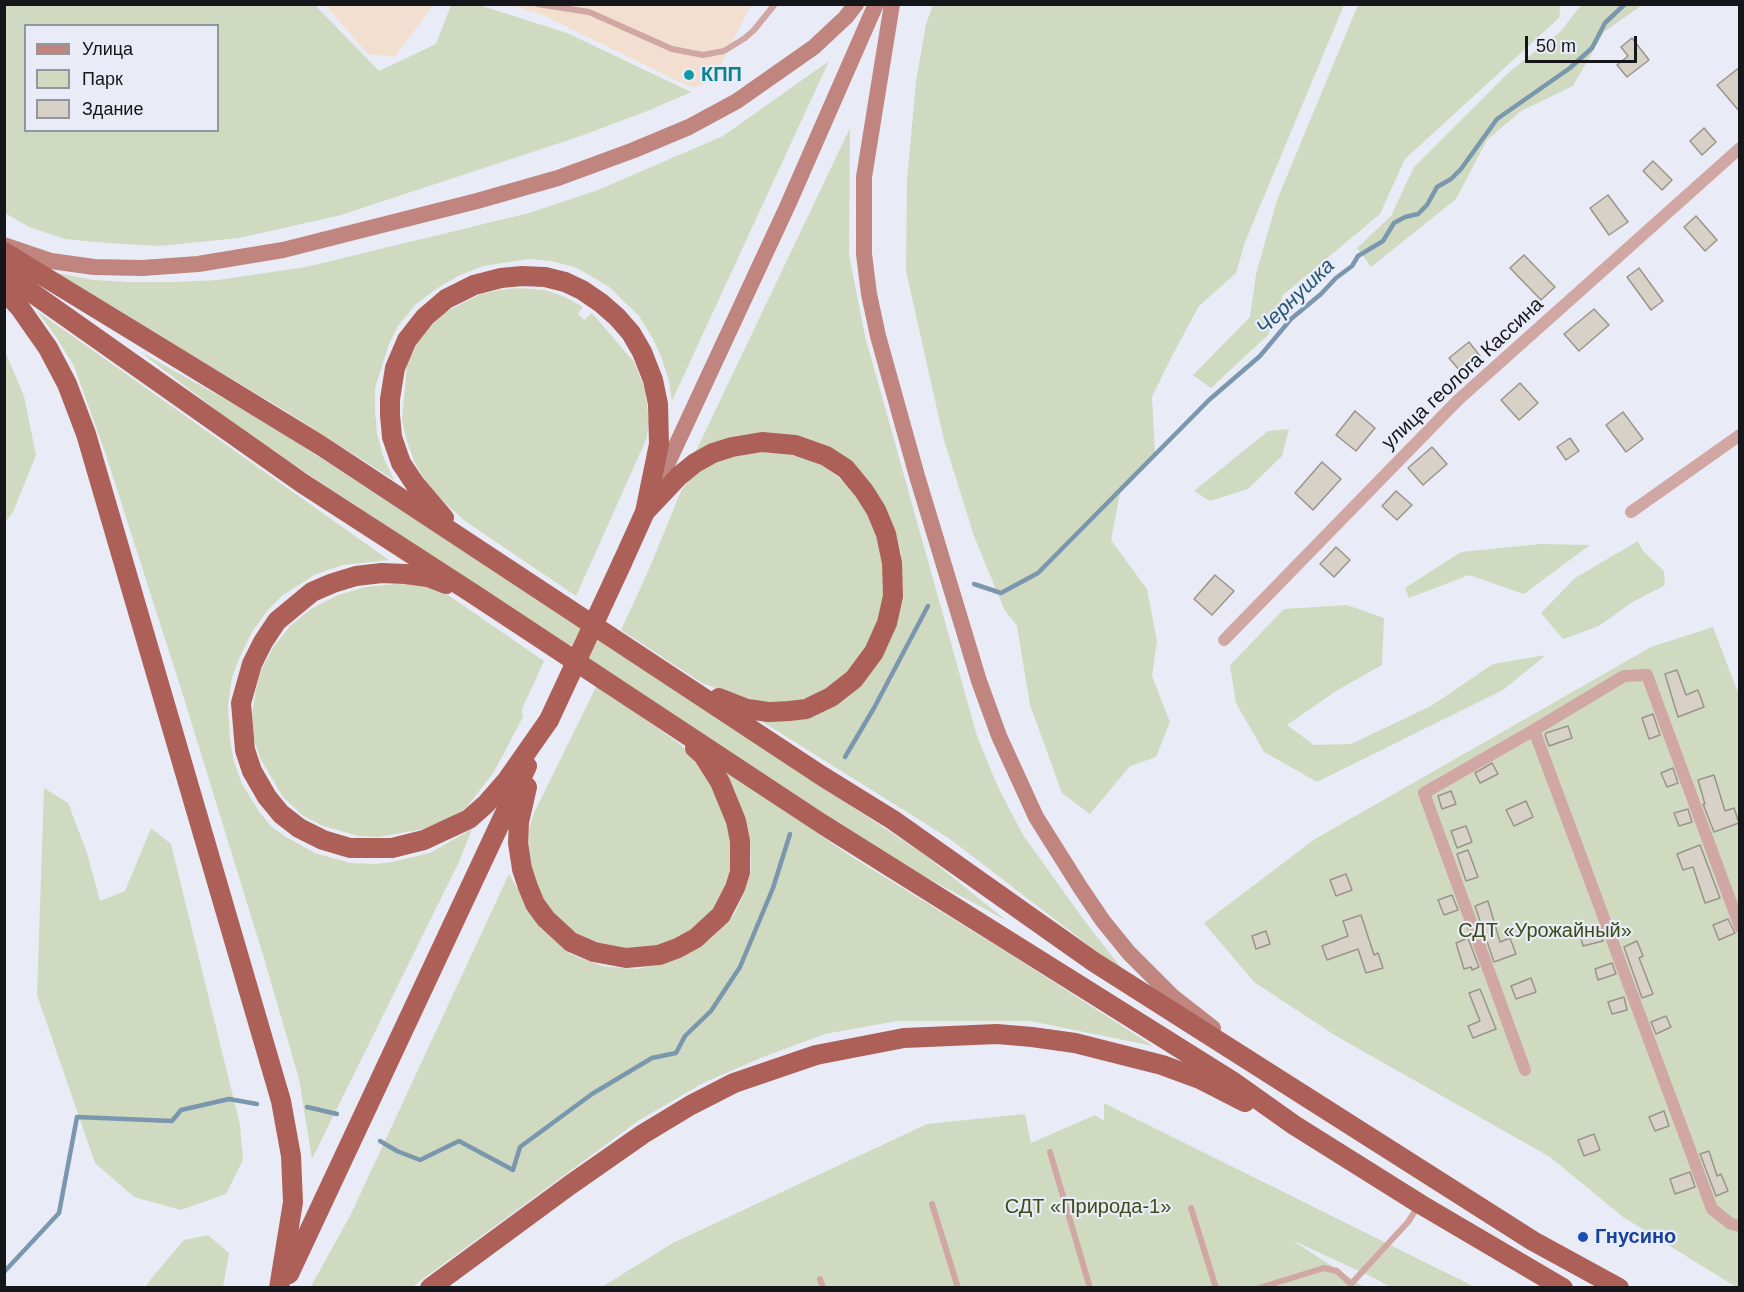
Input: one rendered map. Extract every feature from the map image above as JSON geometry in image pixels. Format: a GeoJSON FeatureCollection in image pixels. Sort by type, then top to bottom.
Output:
{"type":"FeatureCollection","features":[{"type":"Feature","properties":{"kind":"highway"},"geometry":{"type":"LineString","coordinates":[[4,252],[320,445],[892,820],[1094,962],[1533,1241],[1619,1287]]}},
{"type":"Feature","properties":{"kind":"highway"},"geometry":{"type":"LineString","coordinates":[[4,273],[302,483],[832,830],[1232,1081],[1294,1125],[1420,1204],[1563,1287]]}},
{"type":"Feature","properties":{"kind":"highway"},"geometry":{"type":"LineString","coordinates":[[281,1287],[645,512],[659,444],[658,404],[653,380],[642,352],[631,333],[601,303],[565,282],[545,277],[501,278],[446,299],[425,317],[407,340],[395,368],[390,415],[392,437],[401,463],[443,518],[487,556]]}},
{"type":"Feature","properties":{"kind":"highway"},"geometry":{"type":"LineString","coordinates":[[4,291],[20,308],[48,348],[67,384],[86,434],[280,1101],[291,1156],[293,1202],[281,1287]]}},
{"type":"Feature","properties":{"kind":"highway"},"geometry":{"type":"LineString","coordinates":[[645,512],[679,476],[695,463],[713,453],[762,442],[795,445],[826,456],[846,470],[876,510],[886,534],[892,563],[893,596],[887,623],[874,652],[854,678],[831,697],[806,708],[769,712],[747,709],[682,684]]}},
{"type":"Feature","properties":{"kind":"highway"},"geometry":{"type":"LineString","coordinates":[[475,595],[428,577],[382,573],[356,576],[312,592],[277,621],[252,664],[241,703],[245,750],[252,771],[267,797],[281,814],[299,828],[323,840],[350,848],[392,848],[424,840],[468,819],[486,804],[507,780],[549,720]]}},
{"type":"Feature","properties":{"kind":"highway"},"geometry":{"type":"LineString","coordinates":[[549,720],[524,797],[519,822],[518,843],[525,878],[535,904],[546,919],[571,942],[594,952],[626,958],[659,955],[696,938],[721,915],[735,888],[740,872],[740,841],[736,821],[720,782],[703,755],[671,725]]}},
{"type":"Feature","properties":{"kind":"highway"},"geometry":{"type":"LineString","coordinates":[[430,1287],[579,1178],[643,1134],[691,1106],[734,1083],[773,1069],[816,1055],[862,1045],[904,1038],[997,1034],[1075,1043],[1125,1054],[1200,1079],[1294,1125]]}},
{"type":"Feature","properties":{"kind":"main road"},"geometry":{"type":"LineString","coordinates":[[4,246],[51,261],[94,267],[142,268],[198,264],[283,250],[558,178],[689,127],[737,101],[814,47],[846,17],[856,4]]}},
{"type":"Feature","properties":{"kind":"main road"},"geometry":{"type":"LineString","coordinates":[[645,512],[787,207],[876,4]]}},
{"type":"Feature","properties":{"kind":"main road"},"geometry":{"type":"LineString","coordinates":[[892,4],[864,177],[864,254],[869,294],[878,336],[917,476],[979,681],[999,736],[1036,817],[1103,921],[1129,953],[1172,996],[1307,1098]]}},
{"type":"Feature","properties":{"kind":"street","name":"улица геолога Кассина"},"geometry":{"type":"LineString","coordinates":[[1224,640],[1458,400],[1740,148]]}},
{"type":"Feature","properties":{"kind":"street"},"geometry":{"type":"LineString","coordinates":[[1631,512],[1740,435]]}},
{"type":"Feature","properties":{"kind":"street"},"geometry":{"type":"LineString","coordinates":[[1525,1070],[1424,793],[1624,675],[1647,675],[1740,927]]}},
{"type":"Feature","properties":{"kind":"street"},"geometry":{"type":"LineString","coordinates":[[1534,730],[1712,1209],[1731,1224],[1740,1226]]}},
{"type":"Feature","properties":{"kind":"lane"},"geometry":{"type":"LineString","coordinates":[[537,4],[589,12],[672,49],[703,56],[724,51],[745,38],[775,4]]}},
{"type":"Feature","properties":{"kind":"lane"},"geometry":{"type":"LineString","coordinates":[[1050,1152],[1090,1287]]}},
{"type":"Feature","properties":{"kind":"lane"},"geometry":{"type":"LineString","coordinates":[[932,1204],[958,1287]]}},
{"type":"Feature","properties":{"kind":"lane"},"geometry":{"type":"LineString","coordinates":[[1259,1287],[1324,1269],[1336,1272],[1352,1286],[1408,1222],[1420,1204]]}},
{"type":"Feature","properties":{"kind":"lane"},"geometry":{"type":"LineString","coordinates":[[1191,1208],[1216,1287]]}},
{"type":"Feature","properties":{"kind":"lane"},"geometry":{"type":"LineString","coordinates":[[820,1279],[823,1287]]}},
{"type":"Feature","properties":{"kind":"shaded area"},"geometry":{"type":"Polygon","coordinates":[[[325,5],[433,5],[395,57],[368,54],[325,5]]]}},
{"type":"Feature","properties":{"kind":"shaded area"},"geometry":{"type":"Polygon","coordinates":[[[510,5],[751,5],[713,80],[693,87],[541,14],[510,5]]]}},
{"type":"Feature","properties":{"kind":"green space"},"geometry":{"type":"Polygon","coordinates":[[[4,5],[315,5],[379,71],[436,44],[451,5],[479,5],[567,33],[691,92],[578,137],[341,215],[239,238],[159,246],[65,239],[29,227],[5,213],[4,5]]]}},
{"type":"Feature","properties":{"kind":"green space"},"geometry":{"type":"Polygon","coordinates":[[[933,5],[1344,5],[1245,242],[1236,273],[1199,306],[1152,397],[1155,453],[1121,488],[1111,540],[1147,589],[1157,641],[1152,676],[1170,722],[1156,757],[1130,766],[1090,814],[1062,793],[1030,705],[1017,626],[1004,609],[974,536],[944,440],[906,271],[907,180],[916,81],[926,24],[933,5]]]}},
{"type":"Feature","properties":{"kind":"green space"},"geometry":{"type":"Polygon","coordinates":[[[1358,5],[1561,5],[1559,18],[1405,159],[1380,214],[1283,295],[1268,335],[1211,388],[1193,375],[1250,317],[1256,274],[1277,200],[1358,5]]]}},
{"type":"Feature","properties":{"kind":"green space"},"geometry":{"type":"Polygon","coordinates":[[[1581,5],[1642,5],[1604,32],[1573,86],[1521,111],[1487,140],[1456,199],[1371,267],[1357,248],[1391,216],[1414,167],[1508,73],[1561,31],[1581,5]]]}},
{"type":"Feature","properties":{"kind":"green space"},"geometry":{"type":"Polygon","coordinates":[[[829,61],[672,401],[669,381],[653,339],[639,316],[608,286],[577,268],[551,261],[529,259],[483,266],[458,276],[416,304],[398,326],[389,344],[375,388],[375,410],[377,433],[383,456],[394,480],[279,407],[52,272],[94,280],[129,282],[218,280],[306,267],[529,213],[598,190],[723,136],[829,61]]]}},
{"type":"Feature","properties":{"kind":"green space"},"geometry":{"type":"Polygon","coordinates":[[[850,128],[849,255],[865,336],[977,736],[998,787],[1023,835],[1126,974],[950,839],[758,719],[870,673],[884,653],[895,627],[902,593],[901,552],[894,531],[844,458],[720,443],[696,451],[850,128]]]}},
{"type":"Feature","properties":{"kind":"green space"},"geometry":{"type":"Polygon","coordinates":[[[518,288],[545,290],[563,296],[583,307],[578,314],[584,320],[592,313],[634,362],[645,389],[649,422],[646,440],[576,596],[465,521],[444,502],[426,482],[415,463],[402,420],[407,366],[418,342],[431,326],[445,312],[481,294],[518,288]]]}},
{"type":"Feature","properties":{"kind":"green space"},"geometry":{"type":"Polygon","coordinates":[[[37,311],[389,560],[343,565],[316,574],[283,595],[267,611],[252,632],[232,677],[228,705],[234,762],[242,784],[260,813],[272,827],[315,853],[350,863],[392,862],[430,853],[472,829],[459,862],[312,1159],[299,1079],[263,955],[106,455],[74,366],[37,311]]]}},
{"type":"Feature","properties":{"kind":"green space"},"geometry":{"type":"Polygon","coordinates":[[[5,351],[24,396],[36,455],[13,512],[5,522],[5,351]]]}},
{"type":"Feature","properties":{"kind":"green space"},"geometry":{"type":"Polygon","coordinates":[[[139,351],[267,423],[694,701],[926,856],[1007,921],[922,875],[820,813],[249,435],[139,351]]]}},
{"type":"Feature","properties":{"kind":"green space"},"geometry":{"type":"Polygon","coordinates":[[[1289,429],[1282,456],[1248,489],[1210,501],[1194,491],[1268,431],[1289,429]]]}},
{"type":"Feature","properties":{"kind":"green space"},"geometry":{"type":"Polygon","coordinates":[[[765,451],[785,452],[800,456],[824,467],[845,482],[855,493],[870,518],[879,545],[884,575],[885,597],[880,617],[864,653],[844,675],[819,693],[782,702],[747,700],[702,683],[621,630],[681,491],[692,476],[705,465],[725,456],[765,451]]]}},
{"type":"Feature","properties":{"kind":"green space"},"geometry":{"type":"Polygon","coordinates":[[[1638,541],[1643,551],[1664,571],[1665,585],[1631,603],[1599,626],[1563,639],[1541,613],[1575,578],[1638,541]]]}},
{"type":"Feature","properties":{"kind":"green space"},"geometry":{"type":"Polygon","coordinates":[[[1541,544],[1590,545],[1524,594],[1469,575],[1409,598],[1405,588],[1461,552],[1541,544]]]}},
{"type":"Feature","properties":{"kind":"green space"},"geometry":{"type":"Polygon","coordinates":[[[396,584],[422,585],[448,595],[544,661],[522,709],[523,717],[494,772],[466,808],[424,829],[378,837],[359,836],[323,826],[302,815],[283,797],[260,758],[254,739],[252,715],[261,670],[274,646],[291,625],[311,609],[338,595],[365,587],[396,584]]]}},
{"type":"Feature","properties":{"kind":"green space"},"geometry":{"type":"Polygon","coordinates":[[[1347,605],[1384,618],[1382,665],[1336,691],[1287,725],[1314,745],[1351,744],[1431,706],[1493,664],[1546,655],[1503,690],[1317,782],[1264,752],[1236,703],[1230,665],[1284,609],[1347,605]]]}},
{"type":"Feature","properties":{"kind":"green space","name":"СДТ «Урожайный»"},"geometry":{"type":"Polygon","coordinates":[[[1713,627],[1740,698],[1739,1287],[1623,1217],[1550,1157],[1336,1036],[1254,982],[1204,923],[1315,839],[1651,647],[1713,627]]]}},
{"type":"Feature","properties":{"kind":"green space"},"geometry":{"type":"Polygon","coordinates":[[[597,685],[681,745],[696,761],[708,778],[732,831],[731,877],[714,911],[679,938],[656,946],[626,949],[586,940],[565,926],[545,903],[534,880],[528,848],[528,832],[534,813],[597,685]]]}},
{"type":"Feature","properties":{"kind":"green space"},"geometry":{"type":"Polygon","coordinates":[[[719,766],[852,857],[1010,954],[1153,1046],[1030,1021],[897,1021],[825,1034],[703,1083],[638,1121],[412,1287],[310,1288],[351,1214],[509,874],[540,927],[570,954],[602,966],[636,969],[681,958],[708,941],[734,915],[751,869],[750,845],[719,766]]]}},
{"type":"Feature","properties":{"kind":"green space"},"geometry":{"type":"Polygon","coordinates":[[[44,788],[68,803],[87,853],[100,901],[125,891],[151,828],[171,844],[240,1125],[243,1160],[226,1194],[181,1210],[134,1197],[95,1163],[37,995],[44,788]]]}},
{"type":"Feature","properties":{"kind":"green space","name":"СДТ «Природа-1»"},"geometry":{"type":"Polygon","coordinates":[[[1104,1103],[1475,1287],[1390,1287],[1292,1240],[1364,1287],[600,1288],[673,1243],[927,1124],[1025,1114],[1031,1143],[1095,1115],[1104,1121],[1104,1103]]]}},
{"type":"Feature","properties":{"kind":"green space"},"geometry":{"type":"Polygon","coordinates":[[[208,1235],[229,1253],[223,1287],[146,1287],[184,1240],[208,1235]]]}},
{"type":"Feature","properties":{"kind":"building"},"geometry":{"type":"Polygon","coordinates":[[[1632,38],[1649,60],[1627,77],[1617,65],[1628,56],[1621,47],[1632,38]]]}},
{"type":"Feature","properties":{"kind":"building"},"geometry":{"type":"Polygon","coordinates":[[[1740,67],[1740,112],[1717,85],[1740,67]]]}},
{"type":"Feature","properties":{"kind":"building"},"geometry":{"type":"Polygon","coordinates":[[[1704,128],[1716,142],[1702,155],[1690,141],[1704,128]]]}},
{"type":"Feature","properties":{"kind":"building"},"geometry":{"type":"Polygon","coordinates":[[[1653,161],[1672,180],[1662,190],[1643,171],[1653,161]]]}},
{"type":"Feature","properties":{"kind":"building"},"geometry":{"type":"Polygon","coordinates":[[[1608,195],[1628,222],[1609,235],[1590,208],[1608,195]]]}},
{"type":"Feature","properties":{"kind":"building"},"geometry":{"type":"Polygon","coordinates":[[[1696,216],[1717,240],[1705,251],[1684,227],[1696,216]]]}},
{"type":"Feature","properties":{"kind":"building"},"geometry":{"type":"Polygon","coordinates":[[[1524,255],[1555,287],[1541,300],[1510,268],[1524,255]]]}},
{"type":"Feature","properties":{"kind":"building"},"geometry":{"type":"Polygon","coordinates":[[[1639,268],[1663,301],[1651,310],[1627,277],[1639,268]]]}},
{"type":"Feature","properties":{"kind":"building"},"geometry":{"type":"Polygon","coordinates":[[[1594,309],[1609,325],[1579,351],[1564,334],[1594,309]]]}},
{"type":"Feature","properties":{"kind":"building"},"geometry":{"type":"Polygon","coordinates":[[[1469,342],[1480,356],[1461,372],[1449,358],[1469,342]]]}},
{"type":"Feature","properties":{"kind":"building"},"geometry":{"type":"Polygon","coordinates":[[[1520,383],[1538,403],[1519,420],[1501,400],[1520,383]]]}},
{"type":"Feature","properties":{"kind":"building"},"geometry":{"type":"Polygon","coordinates":[[[1355,411],[1375,428],[1356,451],[1336,435],[1355,411]]]}},
{"type":"Feature","properties":{"kind":"building"},"geometry":{"type":"Polygon","coordinates":[[[1623,412],[1643,439],[1626,452],[1606,425],[1623,412]]]}},
{"type":"Feature","properties":{"kind":"building"},"geometry":{"type":"Polygon","coordinates":[[[1570,438],[1579,451],[1566,460],[1557,447],[1570,438]]]}},
{"type":"Feature","properties":{"kind":"building"},"geometry":{"type":"Polygon","coordinates":[[[1432,447],[1447,464],[1423,485],[1408,468],[1432,447]]]}},
{"type":"Feature","properties":{"kind":"building"},"geometry":{"type":"Polygon","coordinates":[[[1322,462],[1341,479],[1313,510],[1295,493],[1322,462]]]}},
{"type":"Feature","properties":{"kind":"building"},"geometry":{"type":"Polygon","coordinates":[[[1396,491],[1412,505],[1397,520],[1382,506],[1396,491]]]}},
{"type":"Feature","properties":{"kind":"building"},"geometry":{"type":"Polygon","coordinates":[[[1336,547],[1350,560],[1334,577],[1320,564],[1336,547]]]}},
{"type":"Feature","properties":{"kind":"building"},"geometry":{"type":"Polygon","coordinates":[[[1215,575],[1234,591],[1212,615],[1194,599],[1215,575]]]}},
{"type":"Feature","properties":{"kind":"building"},"geometry":{"type":"Polygon","coordinates":[[[1677,670],[1686,695],[1698,690],[1704,707],[1678,717],[1665,674],[1677,670]]]}},
{"type":"Feature","properties":{"kind":"building"},"geometry":{"type":"Polygon","coordinates":[[[1653,714],[1660,735],[1649,739],[1642,718],[1653,714]]]}},
{"type":"Feature","properties":{"kind":"building"},"geometry":{"type":"Polygon","coordinates":[[[1568,726],[1572,738],[1549,746],[1546,733],[1568,726]]]}},
{"type":"Feature","properties":{"kind":"building"},"geometry":{"type":"Polygon","coordinates":[[[1492,763],[1498,774],[1480,783],[1475,773],[1492,763]]]}},
{"type":"Feature","properties":{"kind":"building"},"geometry":{"type":"Polygon","coordinates":[[[1673,768],[1678,783],[1667,787],[1661,773],[1673,768]]]}},
{"type":"Feature","properties":{"kind":"building"},"geometry":{"type":"Polygon","coordinates":[[[1714,775],[1725,811],[1734,808],[1739,823],[1714,832],[1703,804],[1705,804],[1698,780],[1714,775]]]}},
{"type":"Feature","properties":{"kind":"building"},"geometry":{"type":"Polygon","coordinates":[[[1451,791],[1456,804],[1442,809],[1438,796],[1451,791]]]}},
{"type":"Feature","properties":{"kind":"building"},"geometry":{"type":"Polygon","coordinates":[[[1526,801],[1533,817],[1514,826],[1506,810],[1526,801]]]}},
{"type":"Feature","properties":{"kind":"building"},"geometry":{"type":"Polygon","coordinates":[[[1688,809],[1692,822],[1679,826],[1674,813],[1688,809]]]}},
{"type":"Feature","properties":{"kind":"building"},"geometry":{"type":"Polygon","coordinates":[[[1466,826],[1472,842],[1457,848],[1451,831],[1466,826]]]}},
{"type":"Feature","properties":{"kind":"building"},"geometry":{"type":"Polygon","coordinates":[[[1700,845],[1720,898],[1705,903],[1693,867],[1683,870],[1677,854],[1700,845]]]}},
{"type":"Feature","properties":{"kind":"building"},"geometry":{"type":"Polygon","coordinates":[[[1468,850],[1478,877],[1466,881],[1457,854],[1468,850]]]}},
{"type":"Feature","properties":{"kind":"building"},"geometry":{"type":"Polygon","coordinates":[[[1346,874],[1352,890],[1336,896],[1330,880],[1346,874]]]}},
{"type":"Feature","properties":{"kind":"building"},"geometry":{"type":"Polygon","coordinates":[[[1452,895],[1458,910],[1444,915],[1438,900],[1452,895]]]}},
{"type":"Feature","properties":{"kind":"building"},"geometry":{"type":"Polygon","coordinates":[[[1488,901],[1500,942],[1510,938],[1516,954],[1494,962],[1475,906],[1488,901]]]}},
{"type":"Feature","properties":{"kind":"building"},"geometry":{"type":"Polygon","coordinates":[[[1361,915],[1374,955],[1378,953],[1383,968],[1366,973],[1358,949],[1327,960],[1322,946],[1348,936],[1343,921],[1361,915]]]}},
{"type":"Feature","properties":{"kind":"building"},"geometry":{"type":"Polygon","coordinates":[[[1728,919],[1735,933],[1719,940],[1713,925],[1728,919]]]}},
{"type":"Feature","properties":{"kind":"building"},"geometry":{"type":"Polygon","coordinates":[[[1599,929],[1603,941],[1583,946],[1580,934],[1599,929]]]}},
{"type":"Feature","properties":{"kind":"building"},"geometry":{"type":"Polygon","coordinates":[[[1266,931],[1270,944],[1256,949],[1252,936],[1266,931]]]}},
{"type":"Feature","properties":{"kind":"building"},"geometry":{"type":"Polygon","coordinates":[[[1468,938],[1479,967],[1472,970],[1471,967],[1464,969],[1456,943],[1468,938]]]}},
{"type":"Feature","properties":{"kind":"building"},"geometry":{"type":"Polygon","coordinates":[[[1637,941],[1643,956],[1639,958],[1653,994],[1642,998],[1624,947],[1637,941]]]}},
{"type":"Feature","properties":{"kind":"building"},"geometry":{"type":"Polygon","coordinates":[[[1612,963],[1616,974],[1598,980],[1595,969],[1612,963]]]}},
{"type":"Feature","properties":{"kind":"building"},"geometry":{"type":"Polygon","coordinates":[[[1531,978],[1536,992],[1516,999],[1511,986],[1531,978]]]}},
{"type":"Feature","properties":{"kind":"building"},"geometry":{"type":"Polygon","coordinates":[[[1480,989],[1496,1029],[1473,1038],[1468,1026],[1480,1021],[1469,993],[1480,989]]]}},
{"type":"Feature","properties":{"kind":"building"},"geometry":{"type":"Polygon","coordinates":[[[1624,997],[1627,1010],[1612,1014],[1608,1002],[1624,997]]]}},
{"type":"Feature","properties":{"kind":"building"},"geometry":{"type":"Polygon","coordinates":[[[1666,1016],[1671,1027],[1656,1034],[1651,1022],[1666,1016]]]}},
{"type":"Feature","properties":{"kind":"building"},"geometry":{"type":"Polygon","coordinates":[[[1664,1111],[1669,1126],[1655,1131],[1649,1117],[1664,1111]]]}},
{"type":"Feature","properties":{"kind":"building"},"geometry":{"type":"Polygon","coordinates":[[[1594,1134],[1600,1150],[1584,1156],[1578,1140],[1594,1134]]]}},
{"type":"Feature","properties":{"kind":"building"},"geometry":{"type":"Polygon","coordinates":[[[1709,1151],[1717,1176],[1721,1174],[1728,1191],[1716,1196],[1700,1154],[1709,1151]]]}},
{"type":"Feature","properties":{"kind":"building"},"geometry":{"type":"Polygon","coordinates":[[[1690,1172],[1695,1187],[1675,1194],[1670,1179],[1690,1172]]]}},
{"type":"Feature","properties":{"kind":"waterway","name":"Чернушка"},"geometry":{"type":"LineString","coordinates":[[974,584],[1001,593],[1038,573],[1209,400],[1260,356],[1291,319],[1352,266],[1358,256],[1383,241],[1394,223],[1418,214],[1427,205],[1437,187],[1451,179],[1461,169],[1497,119],[1570,68],[1592,48],[1605,23],[1625,4]]}},
{"type":"Feature","properties":{"kind":"waterway"},"geometry":{"type":"LineString","coordinates":[[845,757],[874,708],[928,606]]}},
{"type":"Feature","properties":{"kind":"waterway"},"geometry":{"type":"LineString","coordinates":[[380,1141],[420,1160],[459,1141],[513,1170],[520,1147],[592,1094],[652,1058],[676,1053],[685,1036],[711,1011],[740,967],[773,888],[790,834]]}},
{"type":"Feature","properties":{"kind":"waterway"},"geometry":{"type":"LineString","coordinates":[[4,1272],[59,1213],[77,1117],[172,1121],[181,1110],[229,1099],[257,1104]]}},
{"type":"Feature","properties":{"kind":"waterway"},"geometry":{"type":"LineString","coordinates":[[307,1107],[337,1114]]}},
{"type":"Feature","properties":{"kind":"place","name":"КПП"},"geometry":{"type":"Point","coordinates":[689,75]}},
{"type":"Feature","properties":{"kind":"place","name":"Гнусино"},"geometry":{"type":"Point","coordinates":[1583,1237]}}]}
